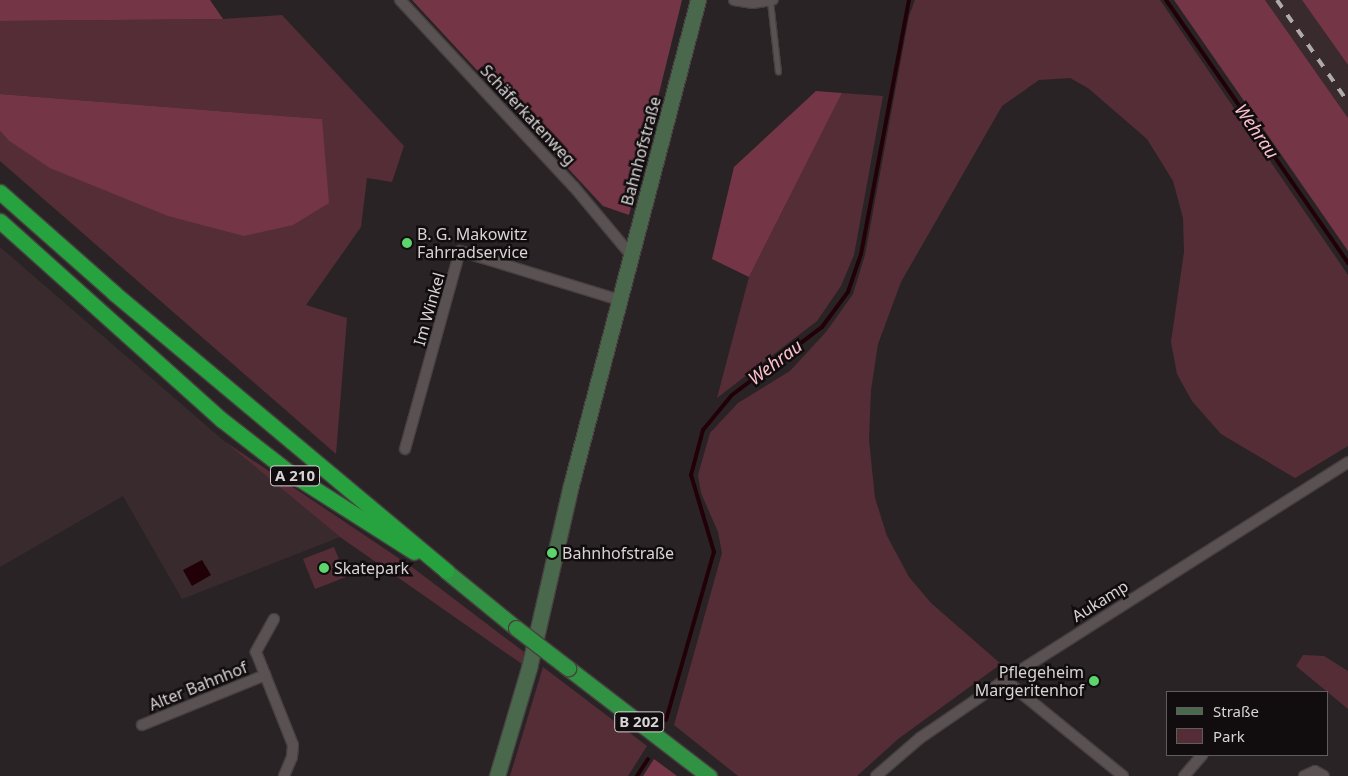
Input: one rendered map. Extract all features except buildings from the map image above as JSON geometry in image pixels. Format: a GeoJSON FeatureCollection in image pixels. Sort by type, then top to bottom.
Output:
{"type":"FeatureCollection","features":[{"type":"Feature","properties":{"kind":"highway","name":"A 210"},"geometry":{"type":"LineString","coordinates":[[0,192],[114,293],[446,571]]}},
{"type":"Feature","properties":{"kind":"highway","name":"A 210"},"geometry":{"type":"LineString","coordinates":[[0,221],[222,420],[290,473],[358,519],[446,571]]}},
{"type":"Feature","properties":{"kind":"highway","name":"B 202"},"geometry":{"type":"LineString","coordinates":[[446,571],[516,628],[709,776]]}},
{"type":"Feature","properties":{"kind":"main road","name":"Bahnhofstraße"},"geometry":{"type":"LineString","coordinates":[[497,776],[529,668],[630,254],[698,0]]}},
{"type":"Feature","properties":{"kind":"street","name":"Schäferkatenweg"},"geometry":{"type":"LineString","coordinates":[[400,0],[574,187],[630,254]]}},
{"type":"Feature","properties":{"kind":"street"},"geometry":{"type":"LineString","coordinates":[[734,0],[753,4],[771,1]]}},
{"type":"Feature","properties":{"kind":"street","name":"Im Winkel"},"geometry":{"type":"LineString","coordinates":[[405,450],[460,251],[619,300]]}},
{"type":"Feature","properties":{"kind":"street","name":"Aukamp"},"geometry":{"type":"LineString","coordinates":[[876,776],[920,738],[1005,680],[1348,462]]}},
{"type":"Feature","properties":{"kind":"street","name":"Alter Bahnhof"},"geometry":{"type":"LineString","coordinates":[[274,619],[256,652],[292,745],[292,757],[284,776]]}},
{"type":"Feature","properties":{"kind":"street","name":"Alter Bahnhof"},"geometry":{"type":"LineString","coordinates":[[142,725],[266,675]]}},
{"type":"Feature","properties":{"kind":"street"},"geometry":{"type":"LineString","coordinates":[[1005,680],[1123,776]]}},
{"type":"Feature","properties":{"kind":"street"},"geometry":{"type":"LineString","coordinates":[[1184,776],[1201,756]]}},
{"type":"Feature","properties":{"kind":"street"},"geometry":{"type":"LineString","coordinates":[[1304,776],[1315,771],[1324,776]]}},
{"type":"Feature","properties":{"kind":"lane"},"geometry":{"type":"LineString","coordinates":[[771,1],[778,72]]}},
{"type":"Feature","properties":{"kind":"shaded area"},"geometry":{"type":"Polygon","coordinates":[[[0,0],[210,0],[223,19],[0,21],[0,0]]]}},
{"type":"Feature","properties":{"kind":"shaded area"},"geometry":{"type":"Polygon","coordinates":[[[412,0],[682,0],[629,215],[603,206],[412,0]]]}},
{"type":"Feature","properties":{"kind":"shaded area"},"geometry":{"type":"Polygon","coordinates":[[[1174,0],[1265,0],[1348,118],[1348,251],[1174,0]]]}},
{"type":"Feature","properties":{"kind":"shaded area"},"geometry":{"type":"Polygon","coordinates":[[[1265,0],[1302,0],[1348,65],[1348,118],[1265,0]]]}},
{"type":"Feature","properties":{"kind":"shaded area"},"geometry":{"type":"Polygon","coordinates":[[[1302,0],[1348,0],[1348,65],[1302,0]]]}},
{"type":"Feature","properties":{"kind":"shaded area"},"geometry":{"type":"Polygon","coordinates":[[[816,91],[842,93],[749,277],[712,259],[734,167],[816,91]]]}},
{"type":"Feature","properties":{"kind":"shaded area"},"geometry":{"type":"Polygon","coordinates":[[[0,94],[322,119],[329,203],[293,225],[244,236],[168,216],[50,168],[8,140],[0,131],[0,94]]]}},
{"type":"Feature","properties":{"kind":"shaded area"},"geometry":{"type":"Polygon","coordinates":[[[0,247],[224,441],[340,537],[182,599],[123,496],[0,567],[0,247]]]}},
{"type":"Feature","properties":{"kind":"shaded area"},"geometry":{"type":"Polygon","coordinates":[[[202,560],[211,575],[192,586],[183,570],[202,560]]]}},
{"type":"Feature","properties":{"kind":"shaded area"},"geometry":{"type":"Polygon","coordinates":[[[654,759],[677,776],[643,776],[654,759]]]}},
{"type":"Feature","properties":{"kind":"green space"},"geometry":{"type":"Polygon","coordinates":[[[915,0],[1160,0],[1348,275],[1348,446],[1295,478],[1221,434],[1192,401],[1177,374],[1171,342],[1184,252],[1183,218],[1173,181],[1147,139],[1088,88],[1070,78],[1039,80],[1002,106],[901,282],[878,344],[871,390],[869,440],[875,498],[887,536],[909,577],[931,603],[1001,664],[898,739],[857,776],[738,776],[674,725],[722,553],[718,532],[701,493],[698,475],[710,433],[738,403],[790,371],[826,332],[853,294],[865,255],[909,16],[915,0]]]}},
{"type":"Feature","properties":{"kind":"green space"},"geometry":{"type":"Polygon","coordinates":[[[282,15],[404,146],[392,182],[367,178],[361,227],[306,305],[347,318],[336,454],[0,161],[0,131],[8,140],[322,119],[0,94],[0,21],[223,19],[282,15]]]}},
{"type":"Feature","properties":{"kind":"green space"},"geometry":{"type":"Polygon","coordinates":[[[842,93],[883,96],[854,255],[841,286],[817,321],[717,398],[749,277],[842,93]]]}},
{"type":"Feature","properties":{"kind":"green space"},"geometry":{"type":"Polygon","coordinates":[[[224,441],[412,567],[524,652],[522,664],[340,537],[224,441]]]}},
{"type":"Feature","properties":{"kind":"green space","name":"Skatepark"},"geometry":{"type":"Polygon","coordinates":[[[334,547],[346,577],[315,589],[303,559],[334,547]]]}},
{"type":"Feature","properties":{"kind":"green space"},"geometry":{"type":"Polygon","coordinates":[[[1303,655],[1324,656],[1348,671],[1348,709],[1328,691],[1296,666],[1303,655]]]}},
{"type":"Feature","properties":{"kind":"green space"},"geometry":{"type":"Polygon","coordinates":[[[543,667],[647,746],[628,776],[510,776],[543,667]]]}},
{"type":"Feature","properties":{"kind":"waterway","name":"Wehrau"},"geometry":{"type":"LineString","coordinates":[[666,720],[714,552],[691,475],[703,430],[732,395],[822,327],[848,292],[861,254],[909,0]]}},
{"type":"Feature","properties":{"kind":"waterway","name":"Wehrau"},"geometry":{"type":"LineString","coordinates":[[1166,0],[1348,263]]}},
{"type":"Feature","properties":{"kind":"waterway","name":"Wehrau"},"geometry":{"type":"LineString","coordinates":[[637,776],[648,759]]}},
{"type":"Feature","properties":{"kind":"railway"},"geometry":{"type":"LineString","coordinates":[[1277,0],[1348,102]]}},
{"type":"Feature","properties":{"kind":"place","name":"B. G. Makowitz Fahrradservice"},"geometry":{"type":"Point","coordinates":[407,243]}},
{"type":"Feature","properties":{"kind":"place","name":"Bahnhofstraße"},"geometry":{"type":"Point","coordinates":[552,553]}},
{"type":"Feature","properties":{"kind":"place","name":"Skatepark"},"geometry":{"type":"Point","coordinates":[324,568]}},
{"type":"Feature","properties":{"kind":"place","name":"Pflegeheim Margeritenhof"},"geometry":{"type":"Point","coordinates":[1094,681]}}]}
